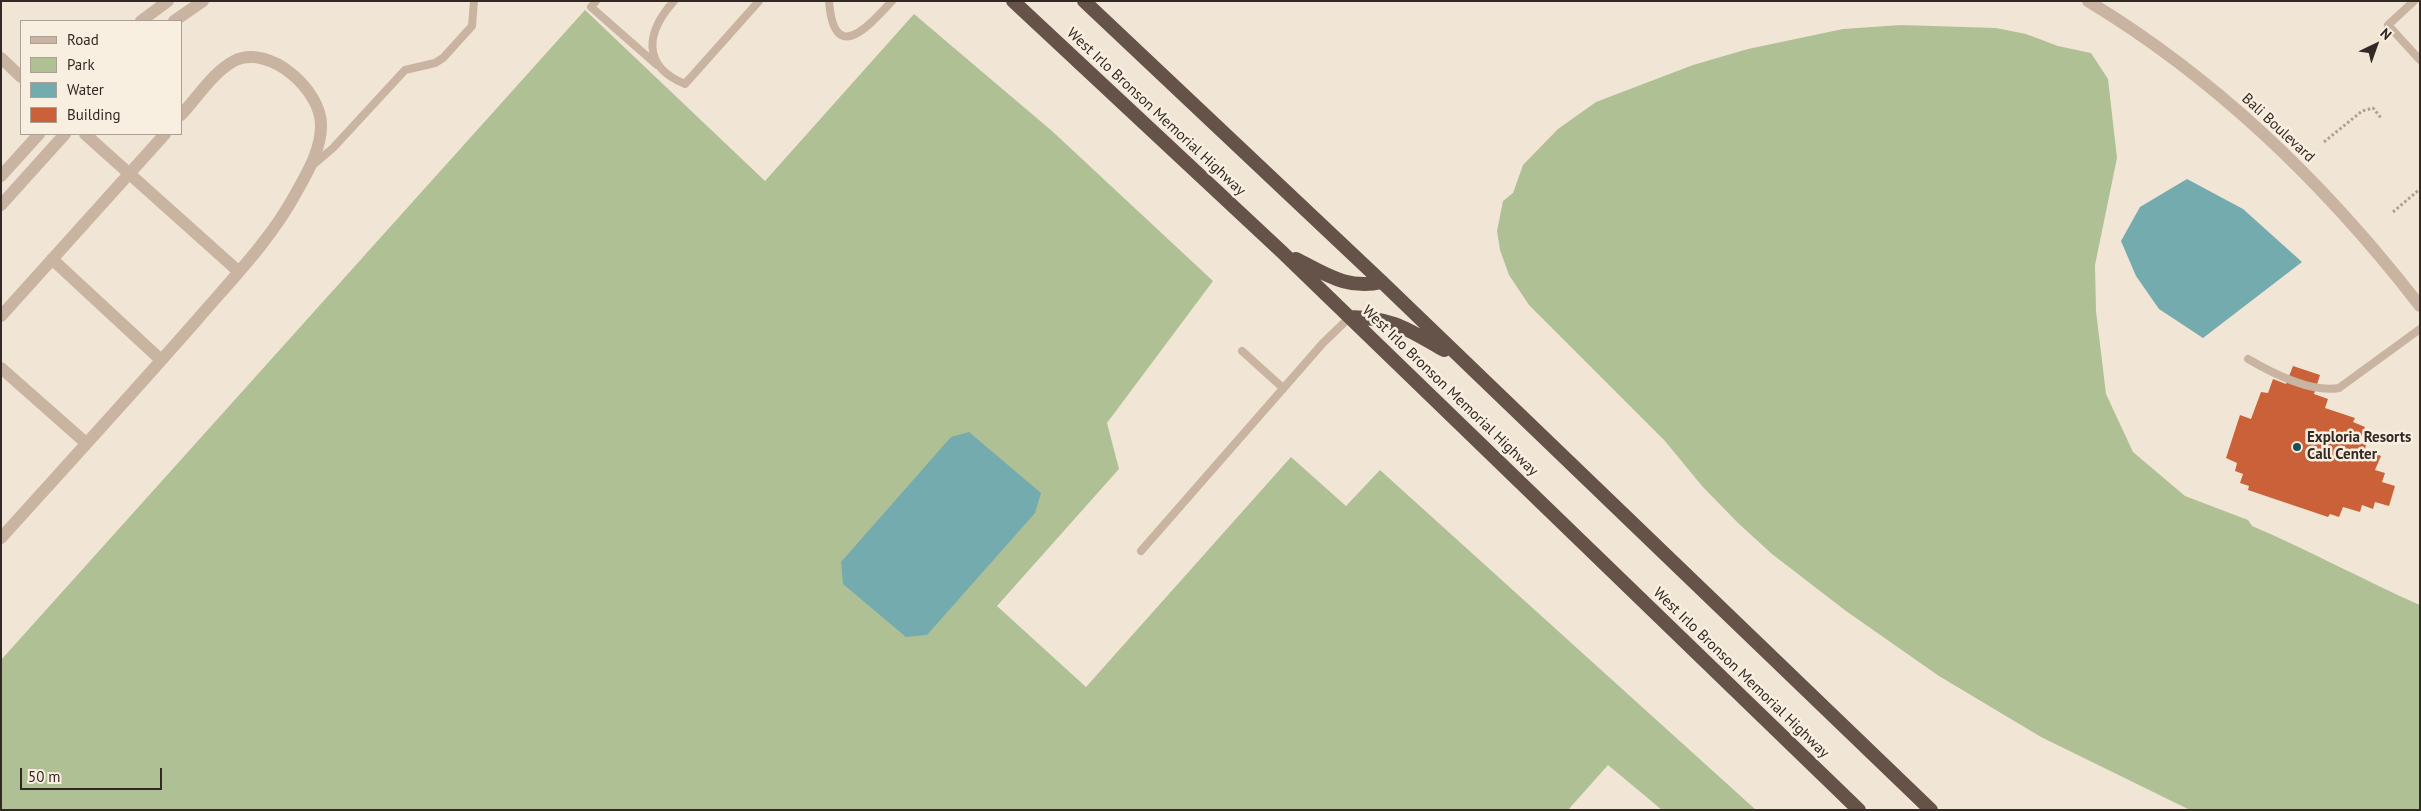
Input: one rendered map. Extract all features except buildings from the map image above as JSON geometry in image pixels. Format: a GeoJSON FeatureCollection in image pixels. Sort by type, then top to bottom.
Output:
{"type":"FeatureCollection","features":[{"type":"Feature","properties":{"kind":"highway","name":"West Irlo Bronson Memorial Highway"},"geometry":{"type":"LineString","coordinates":[[1013,1],[1350,317],[1859,810]]}},
{"type":"Feature","properties":{"kind":"highway","name":"West Irlo Bronson Memorial Highway"},"geometry":{"type":"LineString","coordinates":[[1084,1],[1382,282],[1931,810]]}},
{"type":"Feature","properties":{"kind":"highway"},"geometry":{"type":"LineString","coordinates":[[1282,252],[1339,281],[1364,286],[1382,282]]}},
{"type":"Feature","properties":{"kind":"highway"},"geometry":{"type":"LineString","coordinates":[[1350,317],[1374,317],[1394,322],[1462,360]]}},
{"type":"Feature","properties":{"kind":"street"},"geometry":{"type":"LineString","coordinates":[[142,20],[168,1]]}},
{"type":"Feature","properties":{"kind":"street"},"geometry":{"type":"LineString","coordinates":[[175,20],[203,1]]}},
{"type":"Feature","properties":{"kind":"street","name":"Bali Boulevard"},"geometry":{"type":"LineString","coordinates":[[2088,1],[2151,43],[2260,131],[2340,211],[2420,306]]}},
{"type":"Feature","properties":{"kind":"street"},"geometry":{"type":"LineString","coordinates":[[4,529],[86,443],[161,360],[277,225],[307,171],[321,136],[320,114],[309,91],[290,73],[268,61],[245,58],[234,61],[218,74],[182,114]]}},
{"type":"Feature","properties":{"kind":"street"},"geometry":{"type":"LineString","coordinates":[[3,63],[20,75]]}},
{"type":"Feature","properties":{"kind":"street"},"geometry":{"type":"LineString","coordinates":[[1,176],[38,135]]}},
{"type":"Feature","properties":{"kind":"street"},"geometry":{"type":"LineString","coordinates":[[1,205],[64,135]]}},
{"type":"Feature","properties":{"kind":"street"},"geometry":{"type":"LineString","coordinates":[[86,135],[238,272]]}},
{"type":"Feature","properties":{"kind":"street"},"geometry":{"type":"LineString","coordinates":[[1,316],[164,135]]}},
{"type":"Feature","properties":{"kind":"street"},"geometry":{"type":"LineString","coordinates":[[52,259],[161,360]]}},
{"type":"Feature","properties":{"kind":"street"},"geometry":{"type":"LineString","coordinates":[[1,368],[86,443]]}},
{"type":"Feature","properties":{"kind":"lane"},"geometry":{"type":"LineString","coordinates":[[307,171],[333,148],[404,70],[436,63],[443,58],[472,26],[474,1]]}},
{"type":"Feature","properties":{"kind":"lane"},"geometry":{"type":"LineString","coordinates":[[596,1],[591,7],[674,80],[685,84],[759,1]]}},
{"type":"Feature","properties":{"kind":"lane"},"geometry":{"type":"LineString","coordinates":[[657,65],[653,34],[662,15],[674,1]]}},
{"type":"Feature","properties":{"kind":"lane"},"geometry":{"type":"LineString","coordinates":[[829,1],[832,25],[837,34],[843,37],[857,34],[868,27],[892,1]]}},
{"type":"Feature","properties":{"kind":"lane"},"geometry":{"type":"LineString","coordinates":[[2414,1],[2388,26],[2420,60]]}},
{"type":"Feature","properties":{"kind":"lane"},"geometry":{"type":"LineString","coordinates":[[1141,552],[1323,343],[1350,317]]}},
{"type":"Feature","properties":{"kind":"lane"},"geometry":{"type":"LineString","coordinates":[[2248,359],[2274,373],[2320,389],[2339,388],[2364,372],[2420,329]]}},
{"type":"Feature","properties":{"kind":"lane"},"geometry":{"type":"LineString","coordinates":[[1242,351],[1284,388]]}},
{"type":"Feature","properties":{"kind":"path"},"geometry":{"type":"LineString","coordinates":[[2324,142],[2362,111],[2373,108],[2381,118]]}},
{"type":"Feature","properties":{"kind":"path"},"geometry":{"type":"LineString","coordinates":[[2393,212],[2420,189]]}},
{"type":"Feature","properties":{"kind":"green space"},"geometry":{"type":"Polygon","coordinates":[[[585,10],[765,181],[914,14],[1052,131],[1213,281],[1107,423],[1119,469],[997,606],[1086,687],[1291,457],[1346,506],[1380,470],[1756,810],[1662,810],[1608,765],[1568,810],[1,810],[1,660],[585,10]]]}},
{"type":"Feature","properties":{"kind":"green space"},"geometry":{"type":"Polygon","coordinates":[[[1901,25],[1996,28],[2026,34],[2058,46],[2091,53],[2108,79],[2117,158],[2095,265],[2096,311],[2106,394],[2133,452],[2185,496],[2248,520],[2252,526],[2420,605],[2420,810],[2190,810],[2041,737],[1939,676],[1846,611],[1772,554],[1738,523],[1702,486],[1665,441],[1529,305],[1509,275],[1500,250],[1497,231],[1503,201],[1513,193],[1523,165],[1558,129],[1596,102],[1693,65],[1748,49],[1843,29],[1901,25]]]}},
{"type":"Feature","properties":{"kind":"water"},"geometry":{"type":"Polygon","coordinates":[[[2187,179],[2243,209],[2302,262],[2203,338],[2159,309],[2136,276],[2121,241],[2140,207],[2187,179]]]}},
{"type":"Feature","properties":{"kind":"water"},"geometry":{"type":"Polygon","coordinates":[[[969,432],[1041,493],[1035,513],[927,635],[906,637],[843,584],[841,562],[951,437],[969,432]]]}},
{"type":"Feature","properties":{"kind":"place","name":"Exploria Resorts Call Center"},"geometry":{"type":"Point","coordinates":[2297,447]}}]}
